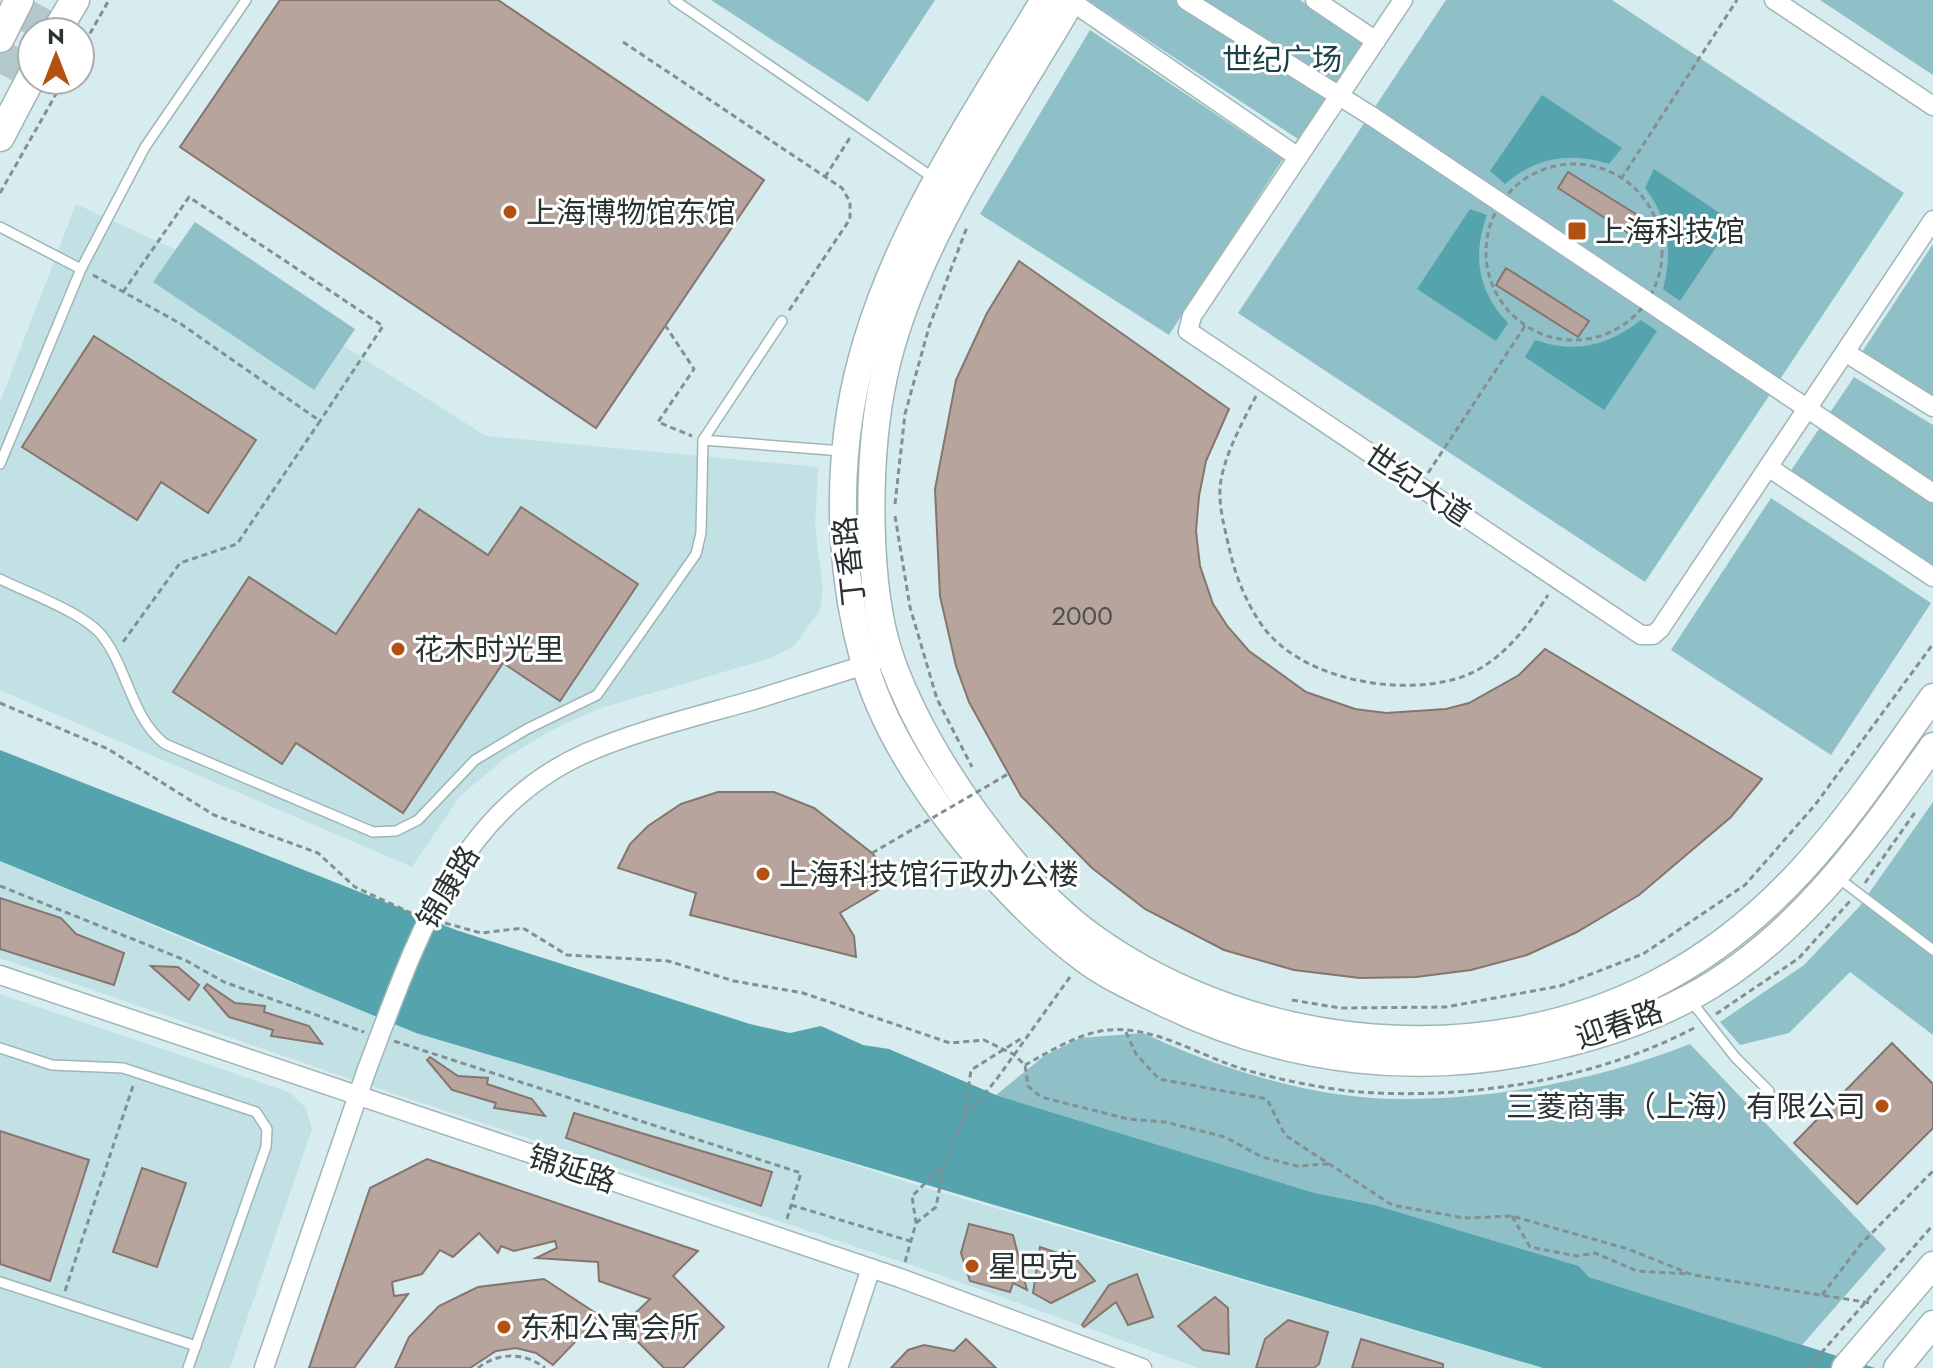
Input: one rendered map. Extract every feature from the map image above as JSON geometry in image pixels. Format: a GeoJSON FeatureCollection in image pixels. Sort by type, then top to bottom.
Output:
{"type":"FeatureCollection","features":[{"type":"Feature","properties":{"kind":"main road"},"geometry":{"type":"LineString","coordinates":[[0,38],[19,0]]}},
{"type":"Feature","properties":{"kind":"main road"},"geometry":{"type":"LineString","coordinates":[[0,137],[22,96]]}},
{"type":"Feature","properties":{"kind":"street","name":"丁香路"},"geometry":{"type":"LineString","coordinates":[[1044,0],[908,298],[892,341],[877,414],[872,468],[875,579],[890,658],[933,749],[1012,859],[1053,903],[1098,941],[1225,1007]]}},
{"type":"Feature","properties":{"kind":"street","name":"丁香路"},"geometry":{"type":"LineString","coordinates":[[1071,0],[956,198],[867,337],[845,452],[843,516],[847,574],[865,665],[885,715],[953,825],[1001,885],[1085,960],[1201,1021]]}},
{"type":"Feature","properties":{"kind":"street"},"geometry":{"type":"LineString","coordinates":[[1071,0],[1298,157]]}},
{"type":"Feature","properties":{"kind":"street"},"geometry":{"type":"LineString","coordinates":[[1186,0],[1808,407],[1933,493]]}},
{"type":"Feature","properties":{"kind":"street"},"geometry":{"type":"LineString","coordinates":[[1315,0],[1376,41]]}},
{"type":"Feature","properties":{"kind":"street","name":"世纪大道"},"geometry":{"type":"LineString","coordinates":[[1403,0],[1192,316],[1188,331],[1641,635],[1653,635],[1933,220]]}},
{"type":"Feature","properties":{"kind":"street"},"geometry":{"type":"LineString","coordinates":[[1774,0],[1933,106]]}},
{"type":"Feature","properties":{"kind":"street"},"geometry":{"type":"LineString","coordinates":[[1845,352],[1933,407]]}},
{"type":"Feature","properties":{"kind":"street"},"geometry":{"type":"LineString","coordinates":[[1768,467],[1933,577]]}},
{"type":"Feature","properties":{"kind":"street","name":"锦康路"},"geometry":{"type":"LineString","coordinates":[[264,1368],[357,1097],[422,925],[471,845],[506,806],[543,777],[585,754],[890,658]]}},
{"type":"Feature","properties":{"kind":"street","name":"迎春路"},"geometry":{"type":"LineString","coordinates":[[1225,1007],[1340,1035],[1451,1038],[1513,1029],[1621,1000],[1723,943],[1778,897],[1835,836],[1933,697]]}},
{"type":"Feature","properties":{"kind":"street","name":"迎春路"},"geometry":{"type":"LineString","coordinates":[[1201,1021],[1256,1041],[1320,1056],[1384,1063],[1452,1063],[1516,1055],[1636,1023],[1690,998],[1802,915],[1837,877],[1933,746]]}},
{"type":"Feature","properties":{"kind":"street","name":"锦延路"},"geometry":{"type":"LineString","coordinates":[[0,975],[871,1268],[1142,1368]]}},
{"type":"Feature","properties":{"kind":"street"},"geometry":{"type":"LineString","coordinates":[[1853,1359],[1933,1265]]}},
{"type":"Feature","properties":{"kind":"street"},"geometry":{"type":"LineString","coordinates":[[838,1368],[871,1268]]}},
{"type":"Feature","properties":{"kind":"street"},"geometry":{"type":"LineString","coordinates":[[1899,1366],[1933,1324]]}},
{"type":"Feature","properties":{"kind":"lane"},"geometry":{"type":"LineString","coordinates":[[0,464],[81,269],[145,147],[246,0]]}},
{"type":"Feature","properties":{"kind":"lane"},"geometry":{"type":"LineString","coordinates":[[674,0],[857,125],[956,198]]}},
{"type":"Feature","properties":{"kind":"lane"},"geometry":{"type":"LineString","coordinates":[[0,227],[81,269]]}},
{"type":"Feature","properties":{"kind":"lane"},"geometry":{"type":"LineString","coordinates":[[0,579],[85,621],[102,635],[144,722],[165,744],[373,832],[396,831],[418,820],[475,760],[527,729],[597,695],[696,554],[701,533],[703,440],[782,321]]}},
{"type":"Feature","properties":{"kind":"lane"},"geometry":{"type":"LineString","coordinates":[[703,440],[845,452]]}},
{"type":"Feature","properties":{"kind":"lane"},"geometry":{"type":"LineString","coordinates":[[1837,877],[1933,950]]}},
{"type":"Feature","properties":{"kind":"lane"},"geometry":{"type":"LineString","coordinates":[[1690,998],[1735,1057],[1769,1091]]}},
{"type":"Feature","properties":{"kind":"lane"},"geometry":{"type":"LineString","coordinates":[[0,1048],[52,1065],[123,1068],[256,1112],[267,1129],[266,1147],[188,1368]]}},
{"type":"Feature","properties":{"kind":"lane"},"geometry":{"type":"LineString","coordinates":[[0,1282],[196,1346]]}},
{"type":"Feature","properties":{"kind":"path"},"geometry":{"type":"LineString","coordinates":[[96,23],[109,0]]}},
{"type":"Feature","properties":{"kind":"path"},"geometry":{"type":"LineString","coordinates":[[1621,179],[1737,0]]}},
{"type":"Feature","properties":{"kind":"path"},"geometry":{"type":"LineString","coordinates":[[623,42],[842,188],[850,202],[850,219],[782,321]]}},
{"type":"Feature","properties":{"kind":"path"},"geometry":{"type":"LineString","coordinates":[[0,193],[55,96]]}},
{"type":"Feature","properties":{"kind":"path"},"geometry":{"type":"LineString","coordinates":[[825,177],[857,125]]}},
{"type":"Feature","properties":{"kind":"path"},"geometry":{"type":"LineString","coordinates":[[113,655],[180,563],[237,544],[383,326],[189,197],[123,292]]}},
{"type":"Feature","properties":{"kind":"path"},"geometry":{"type":"LineString","coordinates":[[956,198],[929,327],[905,414],[894,511],[910,607],[937,699],[986,793]]}},
{"type":"Feature","properties":{"kind":"path"},"geometry":{"type":"LineString","coordinates":[[81,269],[181,324],[320,421]]}},
{"type":"Feature","properties":{"kind":"path"},"geometry":{"type":"LineString","coordinates":[[665,325],[694,369],[658,422],[703,440]]}},
{"type":"Feature","properties":{"kind":"path"},"geometry":{"type":"LineString","coordinates":[[1419,486],[1526,325]]}},
{"type":"Feature","properties":{"kind":"path"},"geometry":{"type":"LineString","coordinates":[[1263,381],[1221,479],[1221,511],[1236,577],[1262,626],[1303,661],[1368,685],[1430,684],[1468,674],[1526,629],[1558,579]]}},
{"type":"Feature","properties":{"kind":"path"},"geometry":{"type":"LineString","coordinates":[[1284,999],[1340,1008],[1446,1007],[1560,986],[1643,954],[1745,885],[1815,805],[1933,644]]}},
{"type":"Feature","properties":{"kind":"path"},"geometry":{"type":"LineString","coordinates":[[0,703],[108,749],[214,815],[318,853],[355,887],[415,915]]}},
{"type":"Feature","properties":{"kind":"path"},"geometry":{"type":"LineString","coordinates":[[872,853],[1008,774]]}},
{"type":"Feature","properties":{"kind":"path"},"geometry":{"type":"LineString","coordinates":[[0,886],[185,960],[224,982],[370,1034]]}},
{"type":"Feature","properties":{"kind":"path"},"geometry":{"type":"LineString","coordinates":[[441,922],[481,933],[523,928],[567,955],[668,961],[734,981],[803,993],[950,1043],[984,1040],[1013,1054],[1025,1065],[1028,1086],[1041,1097],[1128,1119],[1165,1122],[1225,1137],[1262,1157],[1297,1166],[1328,1164]]}},
{"type":"Feature","properties":{"kind":"path"},"geometry":{"type":"LineString","coordinates":[[964,1118],[996,1080],[1070,977]]}},
{"type":"Feature","properties":{"kind":"path"},"geometry":{"type":"LineString","coordinates":[[1125,1031],[1136,1054],[1159,1079],[1267,1099],[1285,1135],[1392,1205],[1464,1218],[1512,1216],[1628,1249],[1693,1275]]}},
{"type":"Feature","properties":{"kind":"path"},"geometry":{"type":"LineString","coordinates":[[916,1223],[936,1207],[944,1165],[964,1118],[971,1070],[1026,1036]]}},
{"type":"Feature","properties":{"kind":"path"},"geometry":{"type":"LineString","coordinates":[[384,1038],[801,1173],[781,1238]]}},
{"type":"Feature","properties":{"kind":"path"},"geometry":{"type":"LineString","coordinates":[[61,1302],[137,1073]]}},
{"type":"Feature","properties":{"kind":"path"},"geometry":{"type":"LineString","coordinates":[[908,1254],[916,1223],[912,1196],[944,1165]]}},
{"type":"Feature","properties":{"kind":"path"},"geometry":{"type":"LineString","coordinates":[[1822,1295],[1861,1244],[1933,1171]]}},
{"type":"Feature","properties":{"kind":"path"},"geometry":{"type":"LineString","coordinates":[[791,1205],[911,1241]]}},
{"type":"Feature","properties":{"kind":"path"},"geometry":{"type":"LineString","coordinates":[[1512,1216],[1530,1247],[1577,1256],[1595,1253],[1637,1271],[1693,1275],[1899,1305]]}},
{"type":"Feature","properties":{"kind":"path"},"geometry":{"type":"LineString","coordinates":[[1808,1368],[1933,1225]]}},
{"type":"Feature","properties":{"kind":"path"},"geometry":{"type":"LineString","coordinates":[[478,1368],[503,1356],[520,1356],[545,1368]]}},
{"type":"Feature","properties":{"kind":"shaded area"},"geometry":{"type":"Polygon","coordinates":[[[1542,95],[1622,148],[1609,164],[1581,158],[1554,159],[1529,168],[1505,184],[1490,171],[1542,95]]]}},
{"type":"Feature","properties":{"kind":"shaded area"},"geometry":{"type":"Polygon","coordinates":[[[1654,169],[1733,222],[1680,301],[1663,289],[1668,262],[1667,236],[1659,212],[1645,188],[1654,169]]]}},
{"type":"Feature","properties":{"kind":"shaded area"},"geometry":{"type":"Polygon","coordinates":[[[76,204],[233,276],[486,436],[818,467],[815,526],[823,589],[820,610],[794,646],[771,658],[598,709],[550,731],[504,759],[459,797],[412,867],[0,690],[0,402],[76,204]]]}},
{"type":"Feature","properties":{"kind":"shaded area"},"geometry":{"type":"Polygon","coordinates":[[[1470,209],[1487,215],[1480,245],[1481,273],[1490,299],[1508,323],[1496,341],[1417,289],[1470,209]]]}},
{"type":"Feature","properties":{"kind":"shaded area"},"geometry":{"type":"Polygon","coordinates":[[[1641,320],[1657,331],[1604,410],[1525,357],[1535,340],[1564,346],[1591,345],[1616,336],[1641,320]]]}},
{"type":"Feature","properties":{"kind":"shaded area"},"geometry":{"type":"Polygon","coordinates":[[[0,750],[456,930],[750,1024],[790,1033],[821,1026],[863,1045],[889,1049],[996,1095],[1315,1193],[1375,1205],[1579,1266],[1589,1277],[1875,1368],[1543,1368],[416,1033],[0,861],[0,750]]]}},
{"type":"Feature","properties":{"kind":"shaded area"},"geometry":{"type":"Polygon","coordinates":[[[0,861],[271,976],[913,1184],[1543,1368],[1199,1368],[926,1270],[356,1081],[0,958],[0,861]]]}},
{"type":"Feature","properties":{"kind":"shaded area"},"geometry":{"type":"Polygon","coordinates":[[[0,994],[289,1092],[306,1108],[312,1129],[230,1368],[0,1368],[0,994]]]}},
{"type":"Feature","properties":{"kind":"green space"},"geometry":{"type":"Polygon","coordinates":[[[711,0],[935,0],[868,102],[711,0]]]}},
{"type":"Feature","properties":{"kind":"green space","name":"世纪广场"},"geometry":{"type":"Polygon","coordinates":[[[1087,0],[1300,0],[1365,43],[1301,141],[1087,0]]]}},
{"type":"Feature","properties":{"kind":"green space","name":"世纪广场"},"geometry":{"type":"Polygon","coordinates":[[[1446,0],[1612,0],[1904,193],[1645,582],[1238,313],[1446,0]]]}},
{"type":"Feature","properties":{"kind":"green space"},"geometry":{"type":"Polygon","coordinates":[[[1820,0],[1933,0],[1933,75],[1820,0]]]}},
{"type":"Feature","properties":{"kind":"green space"},"geometry":{"type":"Polygon","coordinates":[[[1090,30],[1283,159],[1169,335],[980,214],[1090,30]]]}},
{"type":"Feature","properties":{"kind":"green space"},"geometry":{"type":"Polygon","coordinates":[[[195,222],[355,329],[314,390],[153,282],[195,222]]]}},
{"type":"Feature","properties":{"kind":"green space"},"geometry":{"type":"Polygon","coordinates":[[[1933,244],[1933,398],[1862,352],[1933,244]]]}},
{"type":"Feature","properties":{"kind":"green space"},"geometry":{"type":"Polygon","coordinates":[[[1854,377],[1933,425],[1933,566],[1790,472],[1854,377]]]}},
{"type":"Feature","properties":{"kind":"green space"},"geometry":{"type":"Polygon","coordinates":[[[1771,498],[1931,603],[1831,755],[1671,650],[1771,498]]]}},
{"type":"Feature","properties":{"kind":"green space"},"geometry":{"type":"Polygon","coordinates":[[[1933,802],[1933,1035],[1850,972],[1789,1033],[1740,1045],[1720,1022],[1804,965],[1860,906],[1933,802]]]}},
{"type":"Feature","properties":{"kind":"green space"},"geometry":{"type":"Polygon","coordinates":[[[1143,1033],[1268,1080],[1335,1094],[1400,1099],[1473,1096],[1548,1085],[1621,1068],[1690,1044],[1886,1249],[1802,1345],[1589,1277],[1579,1266],[1375,1205],[1315,1193],[996,1095],[1044,1056],[1080,1038],[1143,1033]]]}},
{"type":"Feature","properties":{"kind":"building","name":"上海博物馆东馆"},"geometry":{"type":"Polygon","coordinates":[[[280,0],[498,0],[764,180],[596,428],[180,147],[280,0]]]}},
{"type":"Feature","properties":{"kind":"building"},"geometry":{"type":"Polygon","coordinates":[[[1568,172],[1652,224],[1641,241],[1558,188],[1568,172]]]}},
{"type":"Feature","properties":{"kind":"building"},"geometry":{"type":"Polygon","coordinates":[[[1019,261],[1229,409],[1206,461],[1199,496],[1196,531],[1200,566],[1213,604],[1228,627],[1249,651],[1306,692],[1355,709],[1386,713],[1446,709],[1469,703],[1519,675],[1545,649],[1762,779],[1731,817],[1639,895],[1577,932],[1527,955],[1471,970],[1416,977],[1360,978],[1294,970],[1224,950],[1145,909],[1092,868],[1021,796],[969,702],[956,666],[940,596],[935,489],[956,380],[987,313],[1019,261]]]}},
{"type":"Feature","properties":{"kind":"building"},"geometry":{"type":"Polygon","coordinates":[[[1506,268],[1589,321],[1578,337],[1496,285],[1506,268]]]}},
{"type":"Feature","properties":{"kind":"building"},"geometry":{"type":"Polygon","coordinates":[[[94,336],[256,440],[208,513],[161,482],[137,520],[22,447],[94,336]]]}},
{"type":"Feature","properties":{"kind":"building","name":"花木时光里"},"geometry":{"type":"Polygon","coordinates":[[[521,507],[638,584],[560,701],[503,663],[403,813],[296,743],[282,764],[173,692],[249,577],[336,634],[419,509],[488,555],[521,507]]]}},
{"type":"Feature","properties":{"kind":"building","name":"上海科技馆行政办公楼"},"geometry":{"type":"Polygon","coordinates":[[[718,792],[774,792],[814,808],[872,853],[895,880],[840,913],[854,936],[856,957],[690,915],[696,893],[618,868],[630,844],[648,826],[681,804],[718,792]]]}},
{"type":"Feature","properties":{"kind":"building"},"geometry":{"type":"Polygon","coordinates":[[[0,898],[61,918],[76,934],[124,953],[114,985],[0,949],[0,898]]]}},
{"type":"Feature","properties":{"kind":"building"},"geometry":{"type":"Polygon","coordinates":[[[151,966],[178,967],[199,985],[189,1000],[151,966]]]}},
{"type":"Feature","properties":{"kind":"building"},"geometry":{"type":"Polygon","coordinates":[[[207,984],[235,1003],[265,1006],[264,1012],[309,1026],[322,1044],[271,1036],[273,1030],[229,1017],[204,988],[207,984]]]}},
{"type":"Feature","properties":{"kind":"building","name":"三菱商事（上海）有限公司"},"geometry":{"type":"Polygon","coordinates":[[[1892,1043],[1933,1084],[1933,1128],[1857,1204],[1794,1143],[1892,1043]]]}},
{"type":"Feature","properties":{"kind":"building"},"geometry":{"type":"Polygon","coordinates":[[[430,1057],[458,1076],[488,1078],[487,1084],[532,1099],[545,1116],[494,1108],[496,1103],[452,1090],[427,1060],[430,1057]]]}},
{"type":"Feature","properties":{"kind":"building"},"geometry":{"type":"Polygon","coordinates":[[[574,1113],[772,1172],[761,1206],[566,1138],[574,1113]]]}},
{"type":"Feature","properties":{"kind":"building"},"geometry":{"type":"Polygon","coordinates":[[[0,1131],[89,1160],[50,1281],[0,1264],[0,1131]]]}},
{"type":"Feature","properties":{"kind":"building"},"geometry":{"type":"Polygon","coordinates":[[[427,1159],[698,1251],[673,1276],[724,1327],[683,1368],[664,1368],[622,1326],[650,1299],[599,1281],[598,1262],[536,1258],[557,1248],[555,1241],[514,1251],[501,1246],[498,1253],[479,1233],[453,1257],[440,1250],[422,1274],[392,1282],[394,1296],[408,1294],[354,1368],[309,1368],[370,1188],[427,1159]]]}},
{"type":"Feature","properties":{"kind":"building"},"geometry":{"type":"Polygon","coordinates":[[[142,1168],[186,1183],[157,1267],[113,1252],[142,1168]]]}},
{"type":"Feature","properties":{"kind":"building"},"geometry":{"type":"Polygon","coordinates":[[[969,1224],[1013,1235],[1027,1290],[1013,1283],[1010,1292],[970,1281],[961,1253],[969,1224]]]}},
{"type":"Feature","properties":{"kind":"building"},"geometry":{"type":"Polygon","coordinates":[[[1040,1247],[1066,1256],[1069,1251],[1095,1281],[1051,1303],[1033,1293],[1040,1247]]]}},
{"type":"Feature","properties":{"kind":"building"},"geometry":{"type":"Polygon","coordinates":[[[1137,1274],[1153,1317],[1128,1325],[1116,1302],[1084,1327],[1082,1325],[1109,1285],[1137,1274]]]}},
{"type":"Feature","properties":{"kind":"building","name":"东和公寓会所"},"geometry":{"type":"Polygon","coordinates":[[[544,1279],[600,1316],[553,1365],[536,1353],[516,1348],[496,1351],[470,1368],[395,1368],[409,1337],[439,1306],[478,1287],[544,1279]]]}},
{"type":"Feature","properties":{"kind":"building"},"geometry":{"type":"Polygon","coordinates":[[[1215,1297],[1228,1308],[1229,1354],[1203,1350],[1178,1326],[1215,1297]]]}},
{"type":"Feature","properties":{"kind":"building"},"geometry":{"type":"Polygon","coordinates":[[[1288,1320],[1328,1332],[1319,1364],[1314,1368],[1256,1368],[1265,1339],[1288,1320]]]}},
{"type":"Feature","properties":{"kind":"building"},"geometry":{"type":"Polygon","coordinates":[[[966,1339],[996,1368],[891,1368],[908,1350],[924,1345],[954,1351],[966,1339]]]}},
{"type":"Feature","properties":{"kind":"building"},"geometry":{"type":"Polygon","coordinates":[[[1361,1339],[1443,1364],[1443,1368],[1352,1368],[1361,1339]]]}},
{"type":"Feature","properties":{"kind":"tunnel"},"geometry":{"type":"LineString","coordinates":[[0,74],[40,0]]}},
{"type":"Feature","properties":{"kind":"place","name":"上海博物馆东馆"},"geometry":{"type":"Point","coordinates":[510,212]}},
{"type":"Feature","properties":{"kind":"place","name":"上海科技馆"},"geometry":{"type":"Point","coordinates":[1577,231]}},
{"type":"Feature","properties":{"kind":"place","name":"花木时光里"},"geometry":{"type":"Point","coordinates":[398,649]}},
{"type":"Feature","properties":{"kind":"place","name":"上海科技馆行政办公楼"},"geometry":{"type":"Point","coordinates":[763,874]}},
{"type":"Feature","properties":{"kind":"place","name":"三菱商事（上海）有限公司"},"geometry":{"type":"Point","coordinates":[1882,1106]}},
{"type":"Feature","properties":{"kind":"place","name":"星巴克"},"geometry":{"type":"Point","coordinates":[972,1266]}},
{"type":"Feature","properties":{"kind":"place","name":"东和公寓会所"},"geometry":{"type":"Point","coordinates":[504,1327]}}]}
